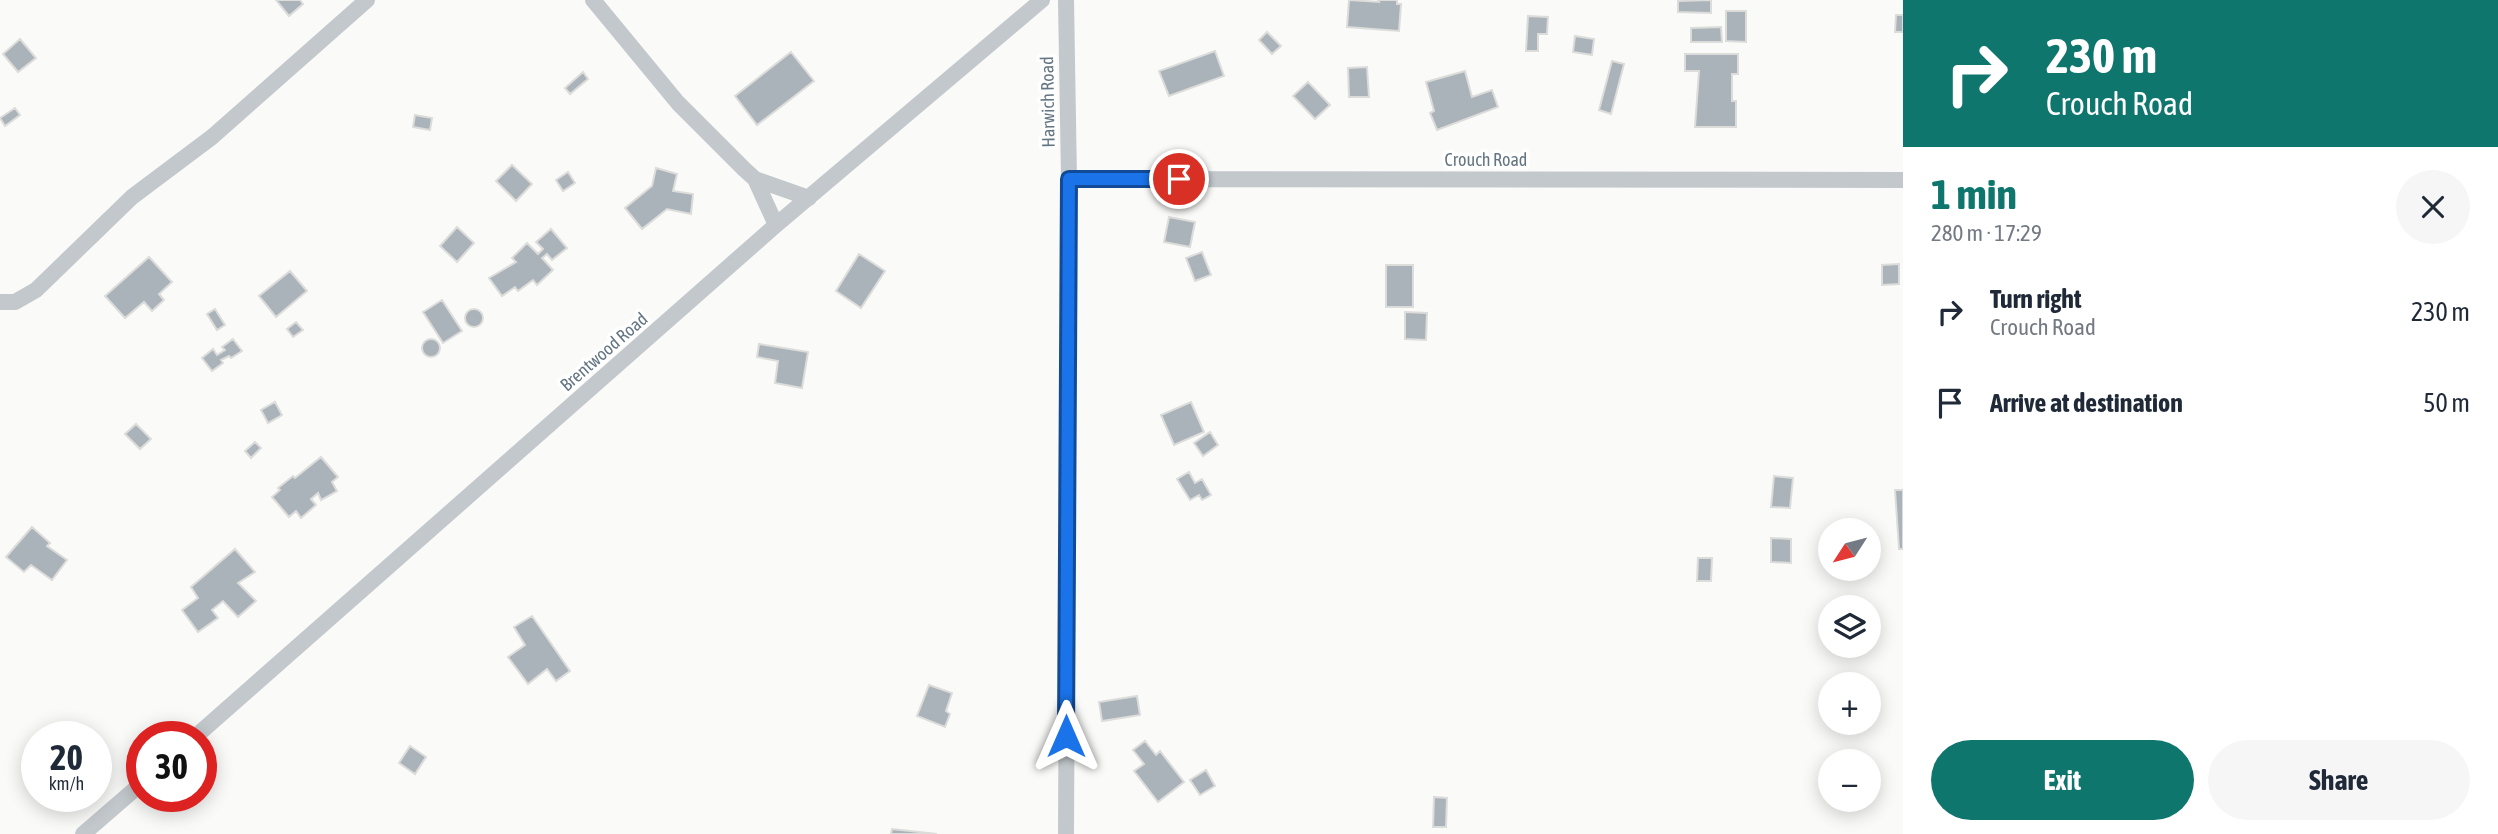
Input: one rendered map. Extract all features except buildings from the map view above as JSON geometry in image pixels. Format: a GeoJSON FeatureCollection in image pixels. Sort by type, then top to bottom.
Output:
{"type":"FeatureCollection","features":[{"type":"Feature","properties":{"kind":"street"},"geometry":{"type":"LineString","coordinates":[[0,302],[15,302],[36,290],[132,197],[212,137],[367,0]]}},
{"type":"Feature","properties":{"kind":"street"},"geometry":{"type":"LineString","coordinates":[[593,0],[678,103],[727,154],[755,179],[809,198]]}},
{"type":"Feature","properties":{"kind":"street","name":"Brentwood Road"},"geometry":{"type":"LineString","coordinates":[[213,721],[776,225],[1042,0]]}},
{"type":"Feature","properties":{"kind":"street","name":"Harwich Road"},"geometry":{"type":"LineString","coordinates":[[1066,0],[1069,179],[1066,834]]}},
{"type":"Feature","properties":{"kind":"street"},"geometry":{"type":"LineString","coordinates":[[755,179],[776,225]]}},
{"type":"Feature","properties":{"kind":"street","name":"Crouch Road"},"geometry":{"type":"LineString","coordinates":[[1069,179],[1903,180]]}},
{"type":"Feature","properties":{"kind":"street"},"geometry":{"type":"LineString","coordinates":[[83,834],[126,797]]}},
{"type":"Feature","properties":{"kind":"route"},"geometry":{"type":"LineString","coordinates":[[1066,736],[1069,179],[1179,179]]}}]}
